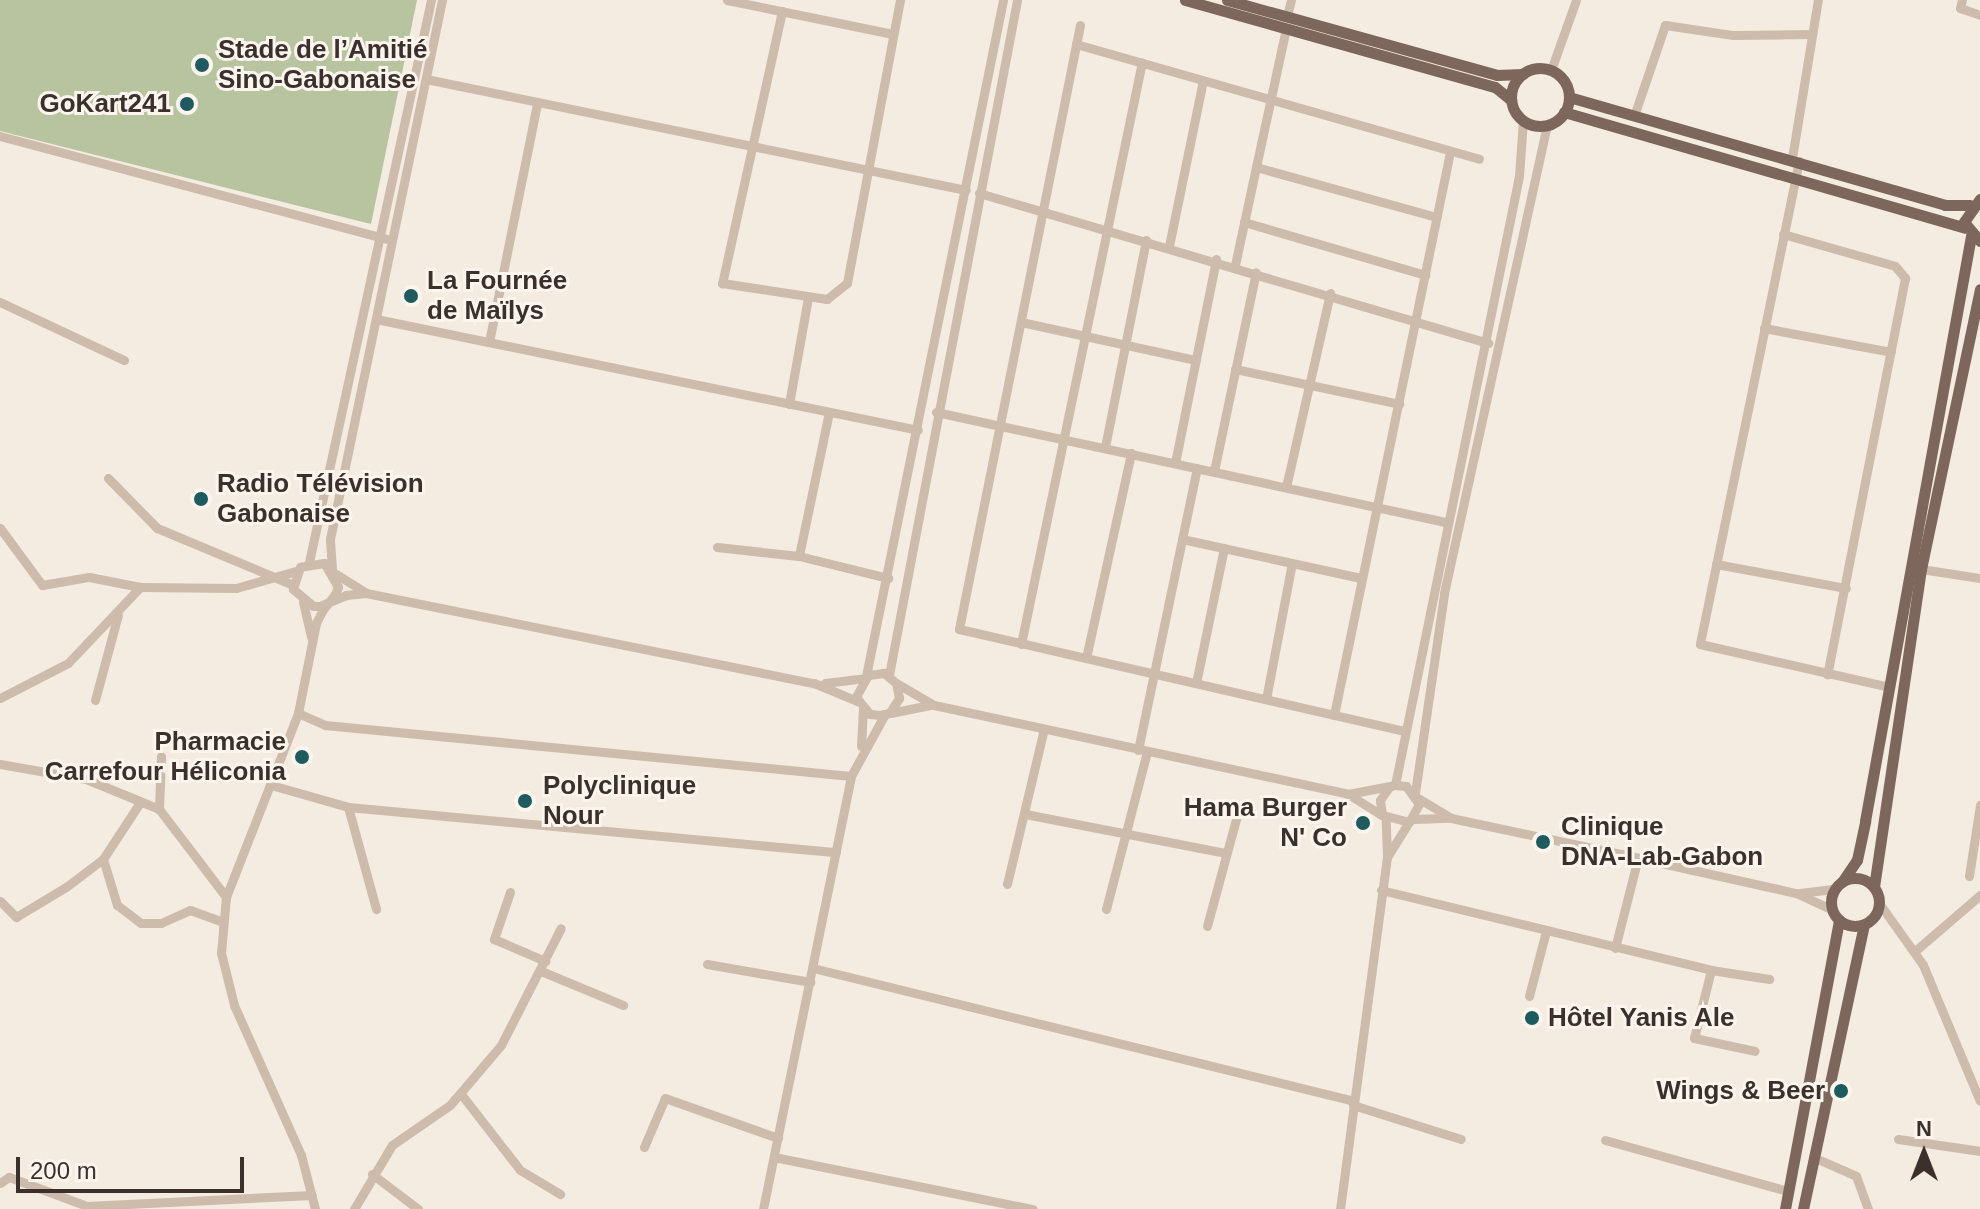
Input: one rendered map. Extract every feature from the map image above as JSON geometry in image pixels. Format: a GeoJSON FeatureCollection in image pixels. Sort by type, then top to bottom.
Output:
{"type":"FeatureCollection","features":[{"type":"Feature","properties":{"kind":"main road"},"geometry":{"type":"LineString","coordinates":[[1185,0],[1497,75],[1551,70],[1569,97],[1635,113],[1945,205],[1977,200],[1857,860],[1839,886],[1785,1209]]}},
{"type":"Feature","properties":{"kind":"main road"},"geometry":{"type":"LineString","coordinates":[[1227,0],[1286,22],[1495,87],[1511,100],[1523,120],[1547,125],[1564,112],[1569,97]]}},
{"type":"Feature","properties":{"kind":"main road"},"geometry":{"type":"LineString","coordinates":[[1511,100],[1523,74]]}},
{"type":"Feature","properties":{"kind":"main road"},"geometry":{"type":"LineString","coordinates":[[1564,112],[1795,176],[1972,235]]}},
{"type":"Feature","properties":{"kind":"main road"},"geometry":{"type":"LineString","coordinates":[[1803,1209],[1864,924],[1879,903],[1874,887],[1921,569],[1980,289]]}},
{"type":"Feature","properties":{"kind":"main road"},"geometry":{"type":"LineString","coordinates":[[1839,886],[1860,879],[1874,887]]}},
{"type":"Feature","properties":{"kind":"main road"},"geometry":{"type":"LineString","coordinates":[[1836,915],[1864,924]]}},
{"type":"Feature","properties":{"kind":"street"},"geometry":{"type":"LineString","coordinates":[[315,1209],[229,991],[221,921],[226,897],[298,713],[313,648],[329,602],[334,572],[330,539],[376,319],[387,239],[431,0]]}},
{"type":"Feature","properties":{"kind":"street"},"geometry":{"type":"LineString","coordinates":[[0,528],[42,585],[89,577],[140,587],[236,588],[272,572],[296,571],[309,562],[426,79],[442,0]]}},
{"type":"Feature","properties":{"kind":"street"},"geometry":{"type":"LineString","coordinates":[[727,0],[892,34]]}},
{"type":"Feature","properties":{"kind":"street"},"geometry":{"type":"LineString","coordinates":[[782,11],[749,148],[722,283],[827,299],[847,283],[900,0]]}},
{"type":"Feature","properties":{"kind":"street"},"geometry":{"type":"LineString","coordinates":[[763,1209],[851,776],[861,746],[860,705],[864,677],[888,578],[1003,0]]}},
{"type":"Feature","properties":{"kind":"street"},"geometry":{"type":"LineString","coordinates":[[861,746],[899,698],[892,679],[936,412],[1017,0]]}},
{"type":"Feature","properties":{"kind":"street"},"geometry":{"type":"LineString","coordinates":[[1235,265],[1273,102],[1291,0]]}},
{"type":"Feature","properties":{"kind":"street"},"geometry":{"type":"LineString","coordinates":[[1551,70],[1576,0]]}},
{"type":"Feature","properties":{"kind":"street"},"geometry":{"type":"LineString","coordinates":[[1818,0],[1795,176],[1716,564],[1703,648],[1890,687]]}},
{"type":"Feature","properties":{"kind":"street"},"geometry":{"type":"LineString","coordinates":[[1962,0],[1960,8],[1980,15]]}},
{"type":"Feature","properties":{"kind":"street"},"geometry":{"type":"LineString","coordinates":[[1080,25],[959,629],[1401,730]]}},
{"type":"Feature","properties":{"kind":"street"},"geometry":{"type":"LineString","coordinates":[[1635,113],[1665,25],[1733,35],[1812,34]]}},
{"type":"Feature","properties":{"kind":"street"},"geometry":{"type":"LineString","coordinates":[[1076,44],[1479,159]]}},
{"type":"Feature","properties":{"kind":"street"},"geometry":{"type":"LineString","coordinates":[[1021,644],[1142,62]]}},
{"type":"Feature","properties":{"kind":"street"},"geometry":{"type":"LineString","coordinates":[[426,79],[749,148],[869,168],[966,190]]}},
{"type":"Feature","properties":{"kind":"street"},"geometry":{"type":"LineString","coordinates":[[1169,246],[1203,81]]}},
{"type":"Feature","properties":{"kind":"street"},"geometry":{"type":"LineString","coordinates":[[489,342],[537,103]]}},
{"type":"Feature","properties":{"kind":"street"},"geometry":{"type":"LineString","coordinates":[[1340,1209],[1387,857],[1380,800],[1392,786],[1401,730],[1524,147],[1523,120]]}},
{"type":"Feature","properties":{"kind":"street"},"geometry":{"type":"LineString","coordinates":[[1387,857],[1411,820],[1416,795],[1419,725],[1496,345],[1547,125]]}},
{"type":"Feature","properties":{"kind":"street"},"geometry":{"type":"LineString","coordinates":[[0,136],[387,239]]}},
{"type":"Feature","properties":{"kind":"street"},"geometry":{"type":"LineString","coordinates":[[1334,715],[1450,152]]}},
{"type":"Feature","properties":{"kind":"street"},"geometry":{"type":"LineString","coordinates":[[1256,167],[1436,217]]}},
{"type":"Feature","properties":{"kind":"street"},"geometry":{"type":"LineString","coordinates":[[979,193],[1216,259],[1496,345]]}},
{"type":"Feature","properties":{"kind":"street"},"geometry":{"type":"LineString","coordinates":[[1244,222],[1425,275]]}},
{"type":"Feature","properties":{"kind":"street"},"geometry":{"type":"LineString","coordinates":[[1783,234],[1902,271],[1891,352],[1827,674]]}},
{"type":"Feature","properties":{"kind":"street"},"geometry":{"type":"LineString","coordinates":[[1105,447],[1146,240]]}},
{"type":"Feature","properties":{"kind":"street"},"geometry":{"type":"LineString","coordinates":[[1175,463],[1216,259]]}},
{"type":"Feature","properties":{"kind":"street"},"geometry":{"type":"LineString","coordinates":[[1214,471],[1256,272]]}},
{"type":"Feature","properties":{"kind":"street"},"geometry":{"type":"LineString","coordinates":[[1286,487],[1330,293]]}},
{"type":"Feature","properties":{"kind":"street"},"geometry":{"type":"LineString","coordinates":[[789,404],[808,297]]}},
{"type":"Feature","properties":{"kind":"street"},"geometry":{"type":"LineString","coordinates":[[0,302],[124,360]]}},
{"type":"Feature","properties":{"kind":"street"},"geometry":{"type":"LineString","coordinates":[[376,319],[918,430]]}},
{"type":"Feature","properties":{"kind":"street"},"geometry":{"type":"LineString","coordinates":[[1021,322],[1196,360]]}},
{"type":"Feature","properties":{"kind":"street"},"geometry":{"type":"LineString","coordinates":[[1764,328],[1891,352]]}},
{"type":"Feature","properties":{"kind":"street"},"geometry":{"type":"LineString","coordinates":[[1235,369],[1399,404]]}},
{"type":"Feature","properties":{"kind":"street"},"geometry":{"type":"LineString","coordinates":[[799,556],[829,412]]}},
{"type":"Feature","properties":{"kind":"street"},"geometry":{"type":"LineString","coordinates":[[936,412],[1445,522]]}},
{"type":"Feature","properties":{"kind":"street"},"geometry":{"type":"LineString","coordinates":[[1086,658],[1131,453]]}},
{"type":"Feature","properties":{"kind":"street"},"geometry":{"type":"LineString","coordinates":[[1106,909],[1126,834],[1153,673],[1197,468]]}},
{"type":"Feature","properties":{"kind":"street"},"geometry":{"type":"LineString","coordinates":[[108,478],[157,528],[272,572],[293,585],[303,602],[313,648]]}},
{"type":"Feature","properties":{"kind":"street"},"geometry":{"type":"LineString","coordinates":[[1182,539],[1361,578]]}},
{"type":"Feature","properties":{"kind":"street"},"geometry":{"type":"LineString","coordinates":[[717,547],[799,556],[888,578]]}},
{"type":"Feature","properties":{"kind":"street"},"geometry":{"type":"LineString","coordinates":[[1196,683],[1224,548]]}},
{"type":"Feature","properties":{"kind":"street"},"geometry":{"type":"LineString","coordinates":[[309,562],[334,572],[366,593],[814,683],[860,705],[888,713],[934,705]]}},
{"type":"Feature","properties":{"kind":"street"},"geometry":{"type":"LineString","coordinates":[[1266,699],[1292,563]]}},
{"type":"Feature","properties":{"kind":"street"},"geometry":{"type":"LineString","coordinates":[[1716,564],[1846,588]]}},
{"type":"Feature","properties":{"kind":"street"},"geometry":{"type":"LineString","coordinates":[[1921,569],[1980,578]]}},
{"type":"Feature","properties":{"kind":"street"},"geometry":{"type":"LineString","coordinates":[[293,585],[296,571]]}},
{"type":"Feature","properties":{"kind":"street"},"geometry":{"type":"LineString","coordinates":[[0,698],[68,663],[118,614],[140,587]]}},
{"type":"Feature","properties":{"kind":"street"},"geometry":{"type":"LineString","coordinates":[[303,602],[329,602],[366,593]]}},
{"type":"Feature","properties":{"kind":"street"},"geometry":{"type":"LineString","coordinates":[[95,700],[118,614]]}},
{"type":"Feature","properties":{"kind":"street"},"geometry":{"type":"LineString","coordinates":[[814,683],[864,677],[892,679],[934,705],[1348,794],[1384,817],[1411,820],[1451,818],[1796,893],[1836,915]]}},
{"type":"Feature","properties":{"kind":"street"},"geometry":{"type":"LineString","coordinates":[[298,713],[325,725],[851,776]]}},
{"type":"Feature","properties":{"kind":"street"},"geometry":{"type":"LineString","coordinates":[[1007,884],[1044,729]]}},
{"type":"Feature","properties":{"kind":"street"},"geometry":{"type":"LineString","coordinates":[[159,809],[161,756]]}},
{"type":"Feature","properties":{"kind":"street"},"geometry":{"type":"LineString","coordinates":[[0,764],[86,779],[139,804],[159,809],[226,897]]}},
{"type":"Feature","properties":{"kind":"street"},"geometry":{"type":"LineString","coordinates":[[271,785],[348,807],[836,852]]}},
{"type":"Feature","properties":{"kind":"street"},"geometry":{"type":"LineString","coordinates":[[1348,794],[1392,786],[1416,795],[1451,818]]}},
{"type":"Feature","properties":{"kind":"street"},"geometry":{"type":"LineString","coordinates":[[0,901],[16,917],[103,859],[139,804]]}},
{"type":"Feature","properties":{"kind":"street"},"geometry":{"type":"LineString","coordinates":[[1969,876],[1980,805]]}},
{"type":"Feature","properties":{"kind":"street"},"geometry":{"type":"LineString","coordinates":[[348,807],[376,909]]}},
{"type":"Feature","properties":{"kind":"street"},"geometry":{"type":"LineString","coordinates":[[1207,926],[1239,808]]}},
{"type":"Feature","properties":{"kind":"street"},"geometry":{"type":"LineString","coordinates":[[1025,814],[1226,853]]}},
{"type":"Feature","properties":{"kind":"street"},"geometry":{"type":"LineString","coordinates":[[1615,948],[1638,858]]}},
{"type":"Feature","properties":{"kind":"street"},"geometry":{"type":"LineString","coordinates":[[103,859],[117,905],[141,923],[161,923],[190,910],[221,921]]}},
{"type":"Feature","properties":{"kind":"street"},"geometry":{"type":"LineString","coordinates":[[1796,893],[1839,886]]}},
{"type":"Feature","properties":{"kind":"street"},"geometry":{"type":"LineString","coordinates":[[1381,890],[1615,948],[1711,970],[1769,979]]}},
{"type":"Feature","properties":{"kind":"street"},"geometry":{"type":"LineString","coordinates":[[510,892],[494,939],[623,1005]]}},
{"type":"Feature","properties":{"kind":"street"},"geometry":{"type":"LineString","coordinates":[[1915,951],[1980,895]]}},
{"type":"Feature","properties":{"kind":"street"},"geometry":{"type":"LineString","coordinates":[[1879,903],[1915,951],[1980,1101]]}},
{"type":"Feature","properties":{"kind":"street"},"geometry":{"type":"LineString","coordinates":[[354,1209],[392,1145],[461,1094],[507,1035],[561,928]]}},
{"type":"Feature","properties":{"kind":"street"},"geometry":{"type":"LineString","coordinates":[[1529,996],[1546,931]]}},
{"type":"Feature","properties":{"kind":"street"},"geometry":{"type":"LineString","coordinates":[[707,964],[810,982]]}},
{"type":"Feature","properties":{"kind":"street"},"geometry":{"type":"LineString","coordinates":[[813,968],[1353,1103],[1461,1139]]}},
{"type":"Feature","properties":{"kind":"street"},"geometry":{"type":"LineString","coordinates":[[1711,970],[1694,1038],[1755,1051]]}},
{"type":"Feature","properties":{"kind":"street"},"geometry":{"type":"LineString","coordinates":[[461,1094],[520,1170],[560,1194]]}},
{"type":"Feature","properties":{"kind":"street"},"geometry":{"type":"LineString","coordinates":[[644,1147],[665,1098],[778,1138]]}},
{"type":"Feature","properties":{"kind":"street"},"geometry":{"type":"LineString","coordinates":[[1898,1139],[1980,1151]]}},
{"type":"Feature","properties":{"kind":"street"},"geometry":{"type":"LineString","coordinates":[[1605,1140],[1788,1191]]}},
{"type":"Feature","properties":{"kind":"street"},"geometry":{"type":"LineString","coordinates":[[774,1157],[1033,1209]]}},
{"type":"Feature","properties":{"kind":"street"},"geometry":{"type":"LineString","coordinates":[[1813,1157],[1856,1176],[1868,1209]]}},
{"type":"Feature","properties":{"kind":"street"},"geometry":{"type":"LineString","coordinates":[[372,1174],[418,1209]]}},
{"type":"Feature","properties":{"kind":"street"},"geometry":{"type":"LineString","coordinates":[[0,1183],[9,1177],[87,1206],[312,1195]]}},
{"type":"Feature","properties":{"kind":"green space","name":"Stade de l’Amitié Sino-Gabonaise"},"geometry":{"type":"Polygon","coordinates":[[[0,0],[417,0],[371,224],[0,131],[0,0]]]}},
{"type":"Feature","properties":{"kind":"place","name":"Stade de l’Amitié Sino-Gabonaise"},"geometry":{"type":"Point","coordinates":[202,65]}},
{"type":"Feature","properties":{"kind":"place","name":"GoKart241"},"geometry":{"type":"Point","coordinates":[187,104]}},
{"type":"Feature","properties":{"kind":"place","name":"La Fournée de Maïlys"},"geometry":{"type":"Point","coordinates":[411,296]}},
{"type":"Feature","properties":{"kind":"place","name":"Radio Télévision Gabonaise"},"geometry":{"type":"Point","coordinates":[201,499]}},
{"type":"Feature","properties":{"kind":"place","name":"Pharmacie Carrefour Héliconia"},"geometry":{"type":"Point","coordinates":[302,757]}},
{"type":"Feature","properties":{"kind":"place","name":"Polyclinique Nour"},"geometry":{"type":"Point","coordinates":[525,801]}},
{"type":"Feature","properties":{"kind":"place","name":"Hama Burger N' Co"},"geometry":{"type":"Point","coordinates":[1363,823]}},
{"type":"Feature","properties":{"kind":"place","name":"Clinique DNA-Lab-Gabon"},"geometry":{"type":"Point","coordinates":[1543,842]}},
{"type":"Feature","properties":{"kind":"place","name":"Hôtel Yanis Ale"},"geometry":{"type":"Point","coordinates":[1532,1018]}},
{"type":"Feature","properties":{"kind":"place","name":"Wings & Beer"},"geometry":{"type":"Point","coordinates":[1841,1091]}}]}
